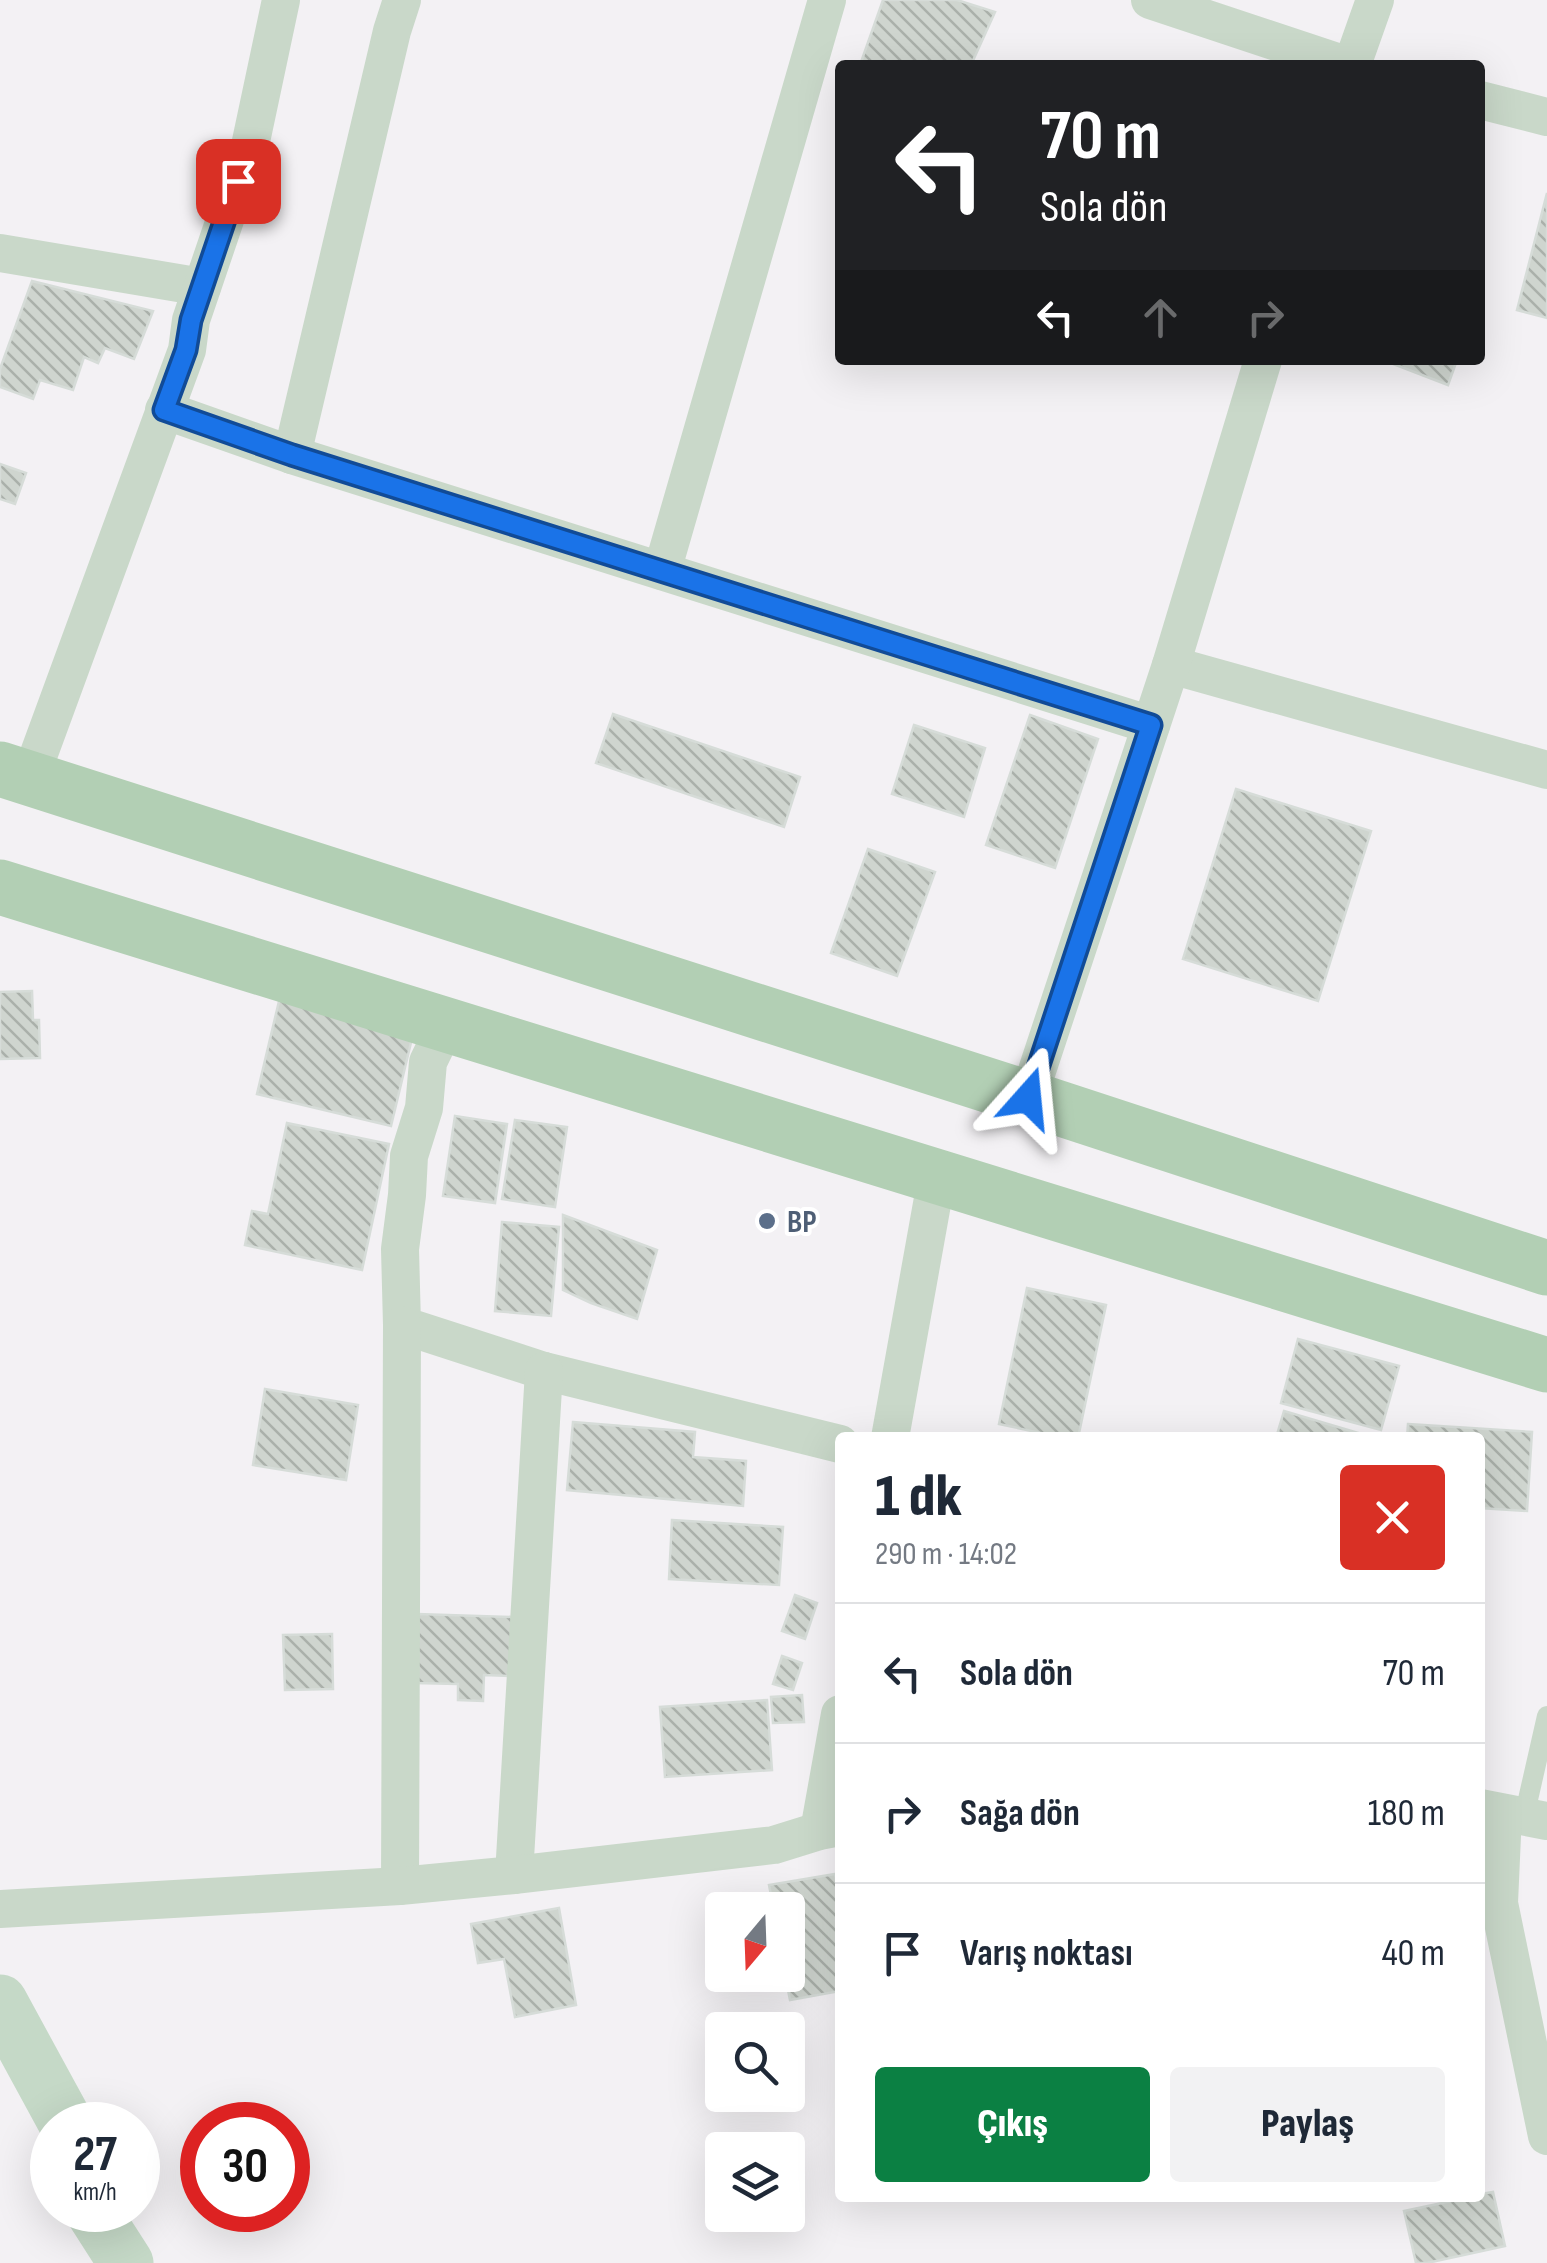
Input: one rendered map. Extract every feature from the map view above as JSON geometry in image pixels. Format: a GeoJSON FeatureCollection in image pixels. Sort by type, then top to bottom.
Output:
{"type":"FeatureCollection","features":[{"type":"Feature","properties":{"kind":"main road"},"geometry":{"type":"LineString","coordinates":[[15,774],[1547,1268]]}},
{"type":"Feature","properties":{"kind":"main road"},"geometry":{"type":"LineString","coordinates":[[0,887],[1547,1365]]}},
{"type":"Feature","properties":{"kind":"main road"},"geometry":{"type":"LineString","coordinates":[[0,2002],[54,2102]]}},
{"type":"Feature","properties":{"kind":"main road"},"geometry":{"type":"LineString","coordinates":[[0,2070],[30,2116]]}},
{"type":"Feature","properties":{"kind":"main road"},"geometry":{"type":"LineString","coordinates":[[106,2232],[126,2263]]}},
{"type":"Feature","properties":{"kind":"main road"},"geometry":{"type":"LineString","coordinates":[[126,2232],[143,2263]]}},
{"type":"Feature","properties":{"kind":"street"},"geometry":{"type":"LineString","coordinates":[[15,774],[186,350],[191,320],[250,146],[281,0]]}},
{"type":"Feature","properties":{"kind":"street"},"geometry":{"type":"LineString","coordinates":[[292,455],[402,0]]}},
{"type":"Feature","properties":{"kind":"street"},"geometry":{"type":"LineString","coordinates":[[662,571],[828,0]]}},
{"type":"Feature","properties":{"kind":"street"},"geometry":{"type":"LineString","coordinates":[[1150,0],[1334,60]]}},
{"type":"Feature","properties":{"kind":"street"},"geometry":{"type":"LineString","coordinates":[[1351,60],[1375,0]]}},
{"type":"Feature","properties":{"kind":"street"},"geometry":{"type":"LineString","coordinates":[[1485,101],[1547,117]]}},
{"type":"Feature","properties":{"kind":"street"},"geometry":{"type":"LineString","coordinates":[[0,253],[202,287]]}},
{"type":"Feature","properties":{"kind":"street"},"geometry":{"type":"LineString","coordinates":[[1028,1098],[1171,665],[1261,365]]}},
{"type":"Feature","properties":{"kind":"street"},"geometry":{"type":"LineString","coordinates":[[164,410],[292,455],[1151,725]]}},
{"type":"Feature","properties":{"kind":"street"},"geometry":{"type":"LineString","coordinates":[[1171,665],[1547,770]]}},
{"type":"Feature","properties":{"kind":"street"},"geometry":{"type":"LineString","coordinates":[[400,1886],[400,1249],[409,1156],[424,1108],[428,1062],[446,1024]]}},
{"type":"Feature","properties":{"kind":"street"},"geometry":{"type":"LineString","coordinates":[[891,1432],[937,1176]]}},
{"type":"Feature","properties":{"kind":"street"},"geometry":{"type":"LineString","coordinates":[[402,1325],[544,1371],[835,1443]]}},
{"type":"Feature","properties":{"kind":"street"},"geometry":{"type":"LineString","coordinates":[[514,1875],[544,1371]]}},
{"type":"Feature","properties":{"kind":"street"},"geometry":{"type":"LineString","coordinates":[[0,1910],[400,1886],[774,1844],[830,1829],[835,1772]]}},
{"type":"Feature","properties":{"kind":"street"},"geometry":{"type":"LineString","coordinates":[[1513,1815],[1499,1903],[1547,2136]]}},
{"type":"Feature","properties":{"kind":"lane"},"geometry":{"type":"LineString","coordinates":[[1513,1815],[1547,1716]]}},
{"type":"Feature","properties":{"kind":"building"},"geometry":{"type":"Polygon","coordinates":[[[883,0],[957,0],[995,12],[973,60],[862,60],[883,0]]]}},
{"type":"Feature","properties":{"kind":"building"},"geometry":{"type":"Polygon","coordinates":[[[1547,193],[1547,318],[1517,310],[1547,193]]]}},
{"type":"Feature","properties":{"kind":"building"},"geometry":{"type":"Polygon","coordinates":[[[32,281],[153,311],[134,359],[105,348],[98,363],[84,357],[73,390],[40,380],[33,399],[0,387],[0,369],[32,281]]]}},
{"type":"Feature","properties":{"kind":"building"},"geometry":{"type":"Polygon","coordinates":[[[1396,365],[1455,365],[1448,385],[1396,365]]]}},
{"type":"Feature","properties":{"kind":"building"},"geometry":{"type":"Polygon","coordinates":[[[0,464],[26,473],[15,504],[0,499],[0,464]]]}},
{"type":"Feature","properties":{"kind":"building"},"geometry":{"type":"Polygon","coordinates":[[[613,714],[800,777],[784,827],[596,763],[613,714]]]}},
{"type":"Feature","properties":{"kind":"building"},"geometry":{"type":"Polygon","coordinates":[[[1030,715],[1098,739],[1055,868],[986,845],[1030,715]]]}},
{"type":"Feature","properties":{"kind":"building"},"geometry":{"type":"Polygon","coordinates":[[[914,725],[985,748],[964,817],[892,794],[914,725]]]}},
{"type":"Feature","properties":{"kind":"building"},"geometry":{"type":"Polygon","coordinates":[[[1236,789],[1371,831],[1318,1001],[1183,959],[1236,789]]]}},
{"type":"Feature","properties":{"kind":"building"},"geometry":{"type":"Polygon","coordinates":[[[868,849],[935,872],[897,976],[831,953],[868,849]]]}},
{"type":"Feature","properties":{"kind":"building"},"geometry":{"type":"Polygon","coordinates":[[[32,991],[33,1020],[39,1020],[40,1058],[0,1059],[0,992],[32,991]]]}},
{"type":"Feature","properties":{"kind":"building"},"geometry":{"type":"Polygon","coordinates":[[[280,997],[414,1030],[391,1126],[257,1094],[280,997]]]}},
{"type":"Feature","properties":{"kind":"building"},"geometry":{"type":"Polygon","coordinates":[[[455,1116],[507,1124],[495,1203],[443,1196],[455,1116]]]}},
{"type":"Feature","properties":{"kind":"building"},"geometry":{"type":"Polygon","coordinates":[[[515,1120],[567,1127],[555,1207],[502,1199],[515,1120]]]}},
{"type":"Feature","properties":{"kind":"building"},"geometry":{"type":"Polygon","coordinates":[[[287,1123],[389,1144],[362,1270],[245,1245],[252,1211],[268,1214],[287,1123]]]}},
{"type":"Feature","properties":{"kind":"building"},"geometry":{"type":"Polygon","coordinates":[[[563,1215],[657,1250],[637,1319],[563,1290],[563,1215]]]}},
{"type":"Feature","properties":{"kind":"building"},"geometry":{"type":"Polygon","coordinates":[[[502,1222],[559,1227],[551,1316],[495,1311],[502,1222]]]}},
{"type":"Feature","properties":{"kind":"building"},"geometry":{"type":"Polygon","coordinates":[[[1027,1288],[1106,1305],[1079,1432],[1036,1432],[999,1424],[1027,1288]]]}},
{"type":"Feature","properties":{"kind":"building"},"geometry":{"type":"Polygon","coordinates":[[[1298,1339],[1399,1366],[1381,1430],[1281,1403],[1298,1339]]]}},
{"type":"Feature","properties":{"kind":"building"},"geometry":{"type":"Polygon","coordinates":[[[265,1389],[358,1405],[346,1480],[253,1465],[265,1389]]]}},
{"type":"Feature","properties":{"kind":"building"},"geometry":{"type":"Polygon","coordinates":[[[1284,1411],[1355,1432],[1278,1432],[1284,1411]]]}},
{"type":"Feature","properties":{"kind":"building"},"geometry":{"type":"Polygon","coordinates":[[[573,1422],[695,1432],[693,1457],[746,1461],[743,1506],[567,1490],[573,1422]]]}},
{"type":"Feature","properties":{"kind":"building"},"geometry":{"type":"Polygon","coordinates":[[[1408,1424],[1532,1432],[1527,1511],[1485,1508],[1485,1432],[1407,1432],[1408,1424]]]}},
{"type":"Feature","properties":{"kind":"building"},"geometry":{"type":"Polygon","coordinates":[[[672,1520],[783,1527],[779,1585],[669,1579],[672,1520]]]}},
{"type":"Feature","properties":{"kind":"building"},"geometry":{"type":"Polygon","coordinates":[[[795,1595],[817,1603],[805,1639],[782,1631],[795,1595]]]}},
{"type":"Feature","properties":{"kind":"building"},"geometry":{"type":"Polygon","coordinates":[[[417,1614],[514,1617],[512,1676],[484,1675],[483,1701],[458,1700],[458,1684],[415,1683],[417,1614]]]}},
{"type":"Feature","properties":{"kind":"building"},"geometry":{"type":"Polygon","coordinates":[[[332,1634],[333,1689],[285,1690],[283,1635],[332,1634]]]}},
{"type":"Feature","properties":{"kind":"building"},"geometry":{"type":"Polygon","coordinates":[[[782,1656],[802,1663],[793,1690],[773,1684],[782,1656]]]}},
{"type":"Feature","properties":{"kind":"building"},"geometry":{"type":"Polygon","coordinates":[[[802,1695],[804,1722],[773,1723],[771,1697],[802,1695]]]}},
{"type":"Feature","properties":{"kind":"building"},"geometry":{"type":"Polygon","coordinates":[[[767,1700],[772,1770],[665,1777],[660,1707],[767,1700]]]}},
{"type":"Feature","properties":{"kind":"building"},"geometry":{"type":"Polygon","coordinates":[[[835,1874],[835,1992],[790,2000],[788,1992],[805,1992],[805,1892],[770,1892],[769,1885],[835,1874]]]}},
{"type":"Feature","properties":{"kind":"building"},"geometry":{"type":"Polygon","coordinates":[[[559,1908],[576,2005],[515,2017],[504,1959],[478,1963],[471,1924],[559,1908]]]}},
{"type":"Feature","properties":{"kind":"building"},"geometry":{"type":"Polygon","coordinates":[[[1493,2192],[1505,2246],[1416,2263],[1404,2211],[1447,2202],[1485,2202],[1485,2193],[1493,2192]]]}},
{"type":"Feature","properties":{"kind":"place","name":"BP"},"geometry":{"type":"Point","coordinates":[767,1221]}},
{"type":"Feature","properties":{"kind":"route"},"geometry":{"type":"LineString","coordinates":[[238,181],[164,410],[292,455],[1151,725],[1028,1098]]}}]}
